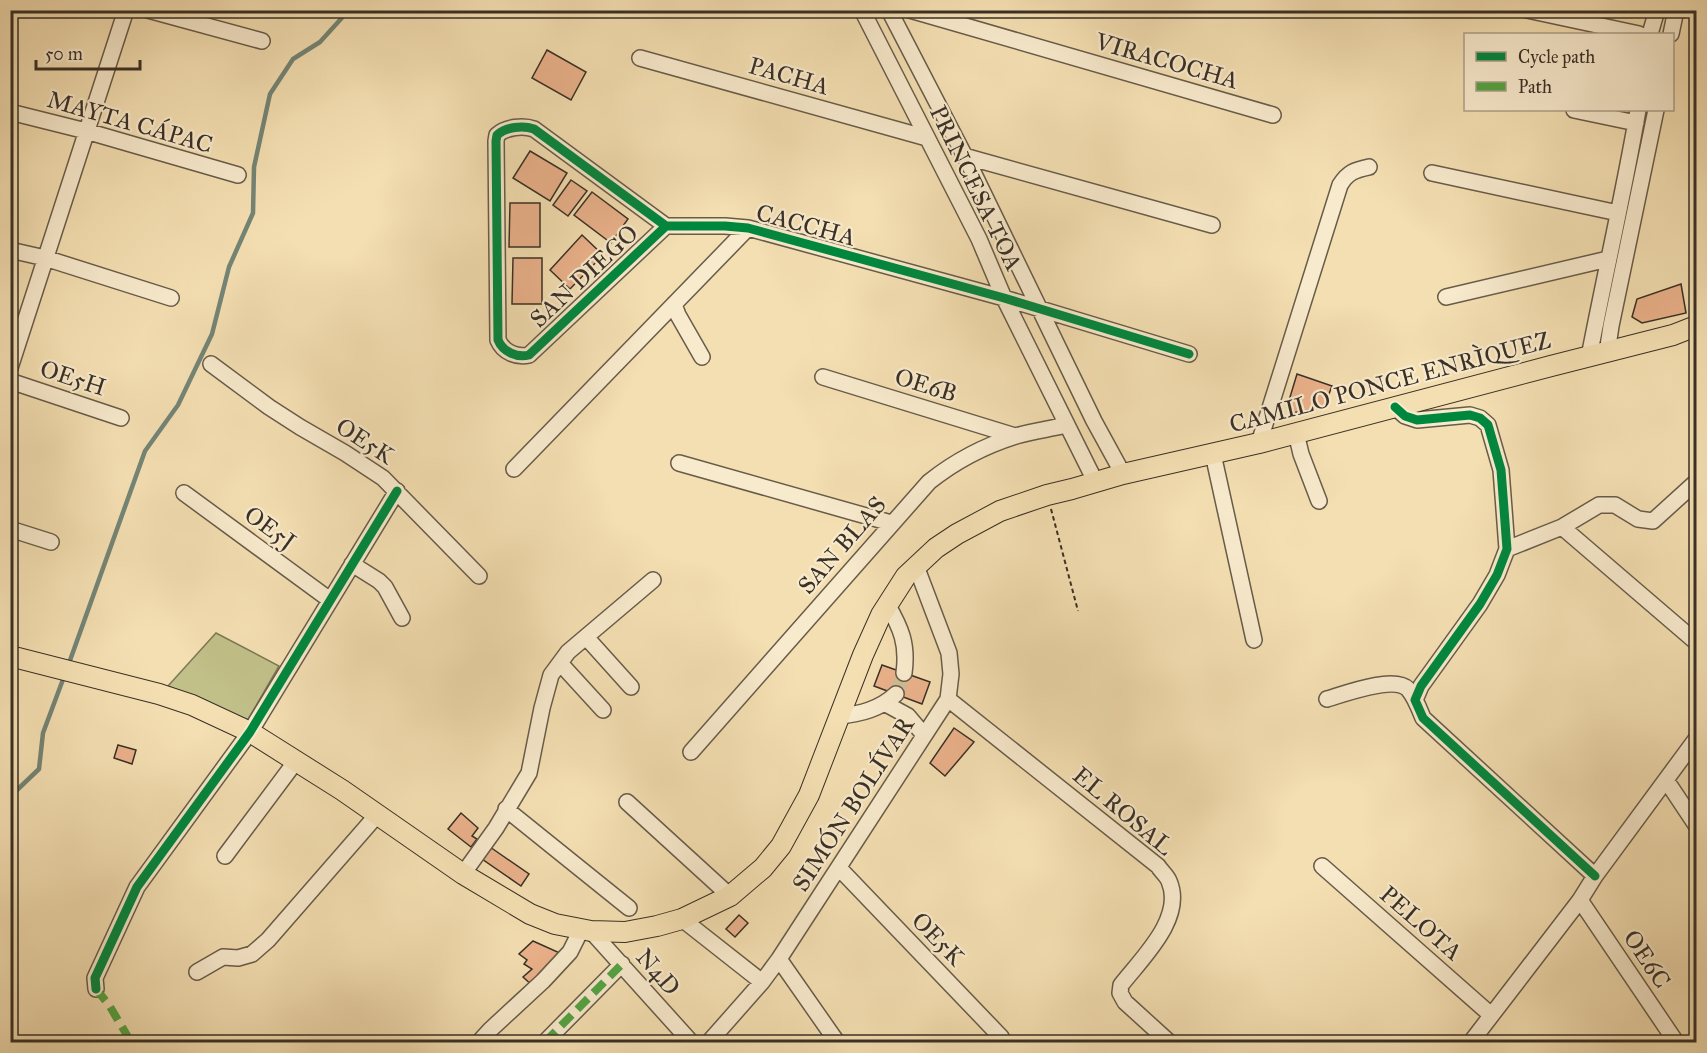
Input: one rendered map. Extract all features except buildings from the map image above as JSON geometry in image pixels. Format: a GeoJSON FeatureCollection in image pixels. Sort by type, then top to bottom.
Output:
{"type":"FeatureCollection","features":[{"type":"Feature","properties":{"kind":"main road","name":"CAMILO PONCE ENRÌQUEZ"},"geometry":{"type":"LineString","coordinates":[[10,656],[125,684],[192,705],[250,732],[342,790],[463,874],[530,914],[555,924],[586,930],[625,932],[682,919],[730,896],[763,868],[781,846],[809,795],[880,615],[906,576],[957,534],[1000,511],[1047,495],[1124,474],[1259,443],[1598,355],[1673,335],[1696,326]]}},
{"type":"Feature","properties":{"kind":"street"},"geometry":{"type":"LineString","coordinates":[[10,368],[126,10]]}},
{"type":"Feature","properties":{"kind":"street"},"geometry":{"type":"LineString","coordinates":[[148,10],[262,40]]}},
{"type":"Feature","properties":{"kind":"street","name":"PRINCESA TOA"},"geometry":{"type":"LineString","coordinates":[[862,10],[980,239],[1004,298],[1096,483]]}},
{"type":"Feature","properties":{"kind":"street","name":"PRINCESA TOA"},"geometry":{"type":"LineString","coordinates":[[889,10],[1041,310],[1094,421],[1124,474]]}},
{"type":"Feature","properties":{"kind":"street","name":"VIRACOCHA"},"geometry":{"type":"LineString","coordinates":[[910,10],[1274,115]]}},
{"type":"Feature","properties":{"kind":"street"},"geometry":{"type":"LineString","coordinates":[[1527,10],[1634,33]]}},
{"type":"Feature","properties":{"kind":"street"},"geometry":{"type":"LineString","coordinates":[[1650,33],[1657,10]]}},
{"type":"Feature","properties":{"kind":"street"},"geometry":{"type":"LineString","coordinates":[[1671,33],[1676,10]]}},
{"type":"Feature","properties":{"kind":"street","name":"PACHA"},"geometry":{"type":"LineString","coordinates":[[640,58],[927,138]]}},
{"type":"Feature","properties":{"kind":"street"},"geometry":{"type":"LineString","coordinates":[[1584,111],[1637,116],[1629,167],[1608,259],[1598,355]]}},
{"type":"Feature","properties":{"kind":"street"},"geometry":{"type":"LineString","coordinates":[[1598,355],[1611,326],[1656,111]]}},
{"type":"Feature","properties":{"kind":"street","name":"MAYTA CÁPAC"},"geometry":{"type":"LineString","coordinates":[[10,112],[86,131],[238,176]]}},
{"type":"Feature","properties":{"kind":"street","name":"SAN DIEGO"},"geometry":{"type":"LineString","coordinates":[[523,126],[534,129],[666,226],[529,354],[517,355],[501,347],[498,340],[496,153],[497,135],[502,131],[523,126]]}},
{"type":"Feature","properties":{"kind":"street"},"geometry":{"type":"LineString","coordinates":[[964,156],[1212,225]]}},
{"type":"Feature","properties":{"kind":"street"},"geometry":{"type":"LineString","coordinates":[[1259,443],[1340,185],[1345,176],[1352,171],[1369,167]]}},
{"type":"Feature","properties":{"kind":"street"},"geometry":{"type":"LineString","coordinates":[[1432,173],[1618,213]]}},
{"type":"Feature","properties":{"kind":"street","name":"CACCHA"},"geometry":{"type":"LineString","coordinates":[[666,226],[748,228],[1004,298],[1189,354]]}},
{"type":"Feature","properties":{"kind":"street"},"geometry":{"type":"LineString","coordinates":[[514,469],[748,228]]}},
{"type":"Feature","properties":{"kind":"street"},"geometry":{"type":"LineString","coordinates":[[10,250],[45,258],[171,298]]}},
{"type":"Feature","properties":{"kind":"street"},"geometry":{"type":"LineString","coordinates":[[1446,297],[1608,259]]}},
{"type":"Feature","properties":{"kind":"street"},"geometry":{"type":"LineString","coordinates":[[674,304],[702,357]]}},
{"type":"Feature","properties":{"kind":"street","name":"OE5K"},"geometry":{"type":"LineString","coordinates":[[211,364],[268,407],[375,472],[397,491],[479,576]]}},
{"type":"Feature","properties":{"kind":"street","name":"OE6B"},"geometry":{"type":"LineString","coordinates":[[823,377],[1015,436]]}},
{"type":"Feature","properties":{"kind":"street","name":"OE5H"},"geometry":{"type":"LineString","coordinates":[[10,381],[121,418]]}},
{"type":"Feature","properties":{"kind":"street"},"geometry":{"type":"LineString","coordinates":[[1395,407],[1405,416],[1417,420],[1470,415],[1480,418],[1488,425],[1500,470],[1507,549],[1497,575],[1480,604],[1421,686],[1415,700]]}},
{"type":"Feature","properties":{"kind":"street","name":"SAN BLAS"},"geometry":{"type":"LineString","coordinates":[[691,752],[929,482],[949,466],[1015,436],[1066,425]]}},
{"type":"Feature","properties":{"kind":"street"},"geometry":{"type":"LineString","coordinates":[[1296,433],[1301,454],[1319,501]]}},
{"type":"Feature","properties":{"kind":"street"},"geometry":{"type":"LineString","coordinates":[[1213,453],[1254,640]]}},
{"type":"Feature","properties":{"kind":"street"},"geometry":{"type":"LineString","coordinates":[[679,463],[891,523]]}},
{"type":"Feature","properties":{"kind":"street"},"geometry":{"type":"LineString","coordinates":[[1507,549],[1562,527],[1599,505],[1615,505],[1638,519],[1653,521],[1696,482]]}},
{"type":"Feature","properties":{"kind":"street"},"geometry":{"type":"LineString","coordinates":[[96,989],[95,978],[136,887],[250,732],[397,491]]}},
{"type":"Feature","properties":{"kind":"street","name":"OE5J"},"geometry":{"type":"LineString","coordinates":[[184,493],[330,600]]}},
{"type":"Feature","properties":{"kind":"street"},"geometry":{"type":"LineString","coordinates":[[1562,527],[1696,642]]}},
{"type":"Feature","properties":{"kind":"street"},"geometry":{"type":"LineString","coordinates":[[10,529],[51,542]]}},
{"type":"Feature","properties":{"kind":"street"},"geometry":{"type":"LineString","coordinates":[[352,564],[385,587],[402,618]]}},
{"type":"Feature","properties":{"kind":"street","name":"SIMÓN BOLÍVAR"},"geometry":{"type":"LineString","coordinates":[[710,1042],[779,959],[948,699],[951,674],[949,653],[916,566]]}},
{"type":"Feature","properties":{"kind":"street"},"geometry":{"type":"LineString","coordinates":[[463,874],[496,828],[529,773],[551,675],[568,652],[653,580]]}},
{"type":"Feature","properties":{"kind":"street"},"geometry":{"type":"LineString","coordinates":[[887,604],[899,624],[904,642],[906,658],[904,673]]}},
{"type":"Feature","properties":{"kind":"street"},"geometry":{"type":"LineString","coordinates":[[586,637],[632,687]]}},
{"type":"Feature","properties":{"kind":"street"},"geometry":{"type":"LineString","coordinates":[[560,663],[603,710]]}},
{"type":"Feature","properties":{"kind":"street"},"geometry":{"type":"LineString","coordinates":[[1327,699],[1388,684],[1401,684],[1408,689],[1423,718],[1595,876]]}},
{"type":"Feature","properties":{"kind":"street"},"geometry":{"type":"LineString","coordinates":[[839,716],[868,711],[891,699],[924,735]]}},
{"type":"Feature","properties":{"kind":"street","name":"EL ROSAL"},"geometry":{"type":"LineString","coordinates":[[948,699],[1158,866],[1169,881],[1173,897],[1170,915],[1162,932],[1121,985],[1120,993],[1125,1002],[1169,1042]]}},
{"type":"Feature","properties":{"kind":"street"},"geometry":{"type":"LineString","coordinates":[[1471,1042],[1580,900],[1595,876],[1696,739]]}},
{"type":"Feature","properties":{"kind":"street"},"geometry":{"type":"LineString","coordinates":[[225,856],[296,761]]}},
{"type":"Feature","properties":{"kind":"street"},"geometry":{"type":"LineString","coordinates":[[1666,780],[1696,825]]}},
{"type":"Feature","properties":{"kind":"street"},"geometry":{"type":"LineString","coordinates":[[627,802],[730,896]]}},
{"type":"Feature","properties":{"kind":"street"},"geometry":{"type":"LineString","coordinates":[[506,809],[629,908]]}},
{"type":"Feature","properties":{"kind":"street"},"geometry":{"type":"LineString","coordinates":[[197,972],[223,957],[238,958],[252,954],[268,940],[377,815]]}},
{"type":"Feature","properties":{"kind":"street","name":"PELOTA"},"geometry":{"type":"LineString","coordinates":[[1322,866],[1491,1015]]}},
{"type":"Feature","properties":{"kind":"street","name":"OE5K"},"geometry":{"type":"LineString","coordinates":[[839,868],[1003,1042]]}},
{"type":"Feature","properties":{"kind":"street","name":"OE6C"},"geometry":{"type":"LineString","coordinates":[[1580,900],[1676,1042]]}},
{"type":"Feature","properties":{"kind":"street"},"geometry":{"type":"LineString","coordinates":[[682,919],[762,982]]}},
{"type":"Feature","properties":{"kind":"street"},"geometry":{"type":"LineString","coordinates":[[479,1042],[543,981],[570,952],[586,930]]}},
{"type":"Feature","properties":{"kind":"street","name":"N4D"},"geometry":{"type":"LineString","coordinates":[[586,930],[622,964],[691,1042]]}},
{"type":"Feature","properties":{"kind":"street"},"geometry":{"type":"LineString","coordinates":[[779,959],[837,1042]]}},
{"type":"Feature","properties":{"kind":"street"},"geometry":{"type":"LineString","coordinates":[[545,1042],[622,964]]}},
{"type":"Feature","properties":{"kind":"path"},"geometry":{"type":"LineString","coordinates":[[1047,495],[1078,611]]}},
{"type":"Feature","properties":{"kind":"shaded area"},"geometry":{"type":"Polygon","coordinates":[[[216,633],[279,666],[246,723],[168,686],[216,633]]]}},
{"type":"Feature","properties":{"kind":"waterway"},"geometry":{"type":"LineString","coordinates":[[68,666],[145,451],[178,405],[212,334],[229,267],[253,213],[254,167],[270,94],[293,59],[320,42],[349,10]]}},
{"type":"Feature","properties":{"kind":"waterway"},"geometry":{"type":"LineString","coordinates":[[10,802],[16,791],[39,769],[43,733],[65,674]]}},
{"type":"Feature","properties":{"kind":"tunnel"},"geometry":{"type":"LineString","coordinates":[[896,694],[904,673]]}},
{"type":"Feature","properties":{"kind":"marked path"},"geometry":{"type":"LineString","coordinates":[[545,1042],[622,964]]}},
{"type":"Feature","properties":{"kind":"marked path"},"geometry":{"type":"LineString","coordinates":[[96,989],[109,1005],[131,1042]]}},
{"type":"Feature","properties":{"kind":"cycle path"},"geometry":{"type":"LineString","coordinates":[[666,226],[529,355],[520,356],[511,353],[500,344],[498,340],[496,141],[497,135],[501,132],[520,127],[534,129],[666,226],[748,228],[1004,298],[1189,354]]}},
{"type":"Feature","properties":{"kind":"cycle path"},"geometry":{"type":"LineString","coordinates":[[1395,407],[1405,416],[1417,420],[1470,415],[1480,418],[1488,425],[1501,470],[1507,549],[1497,575],[1480,604],[1421,686],[1415,700],[1423,718],[1595,876]]}},
{"type":"Feature","properties":{"kind":"cycle path"},"geometry":{"type":"LineString","coordinates":[[96,989],[95,978],[137,887],[250,732],[397,491]]}}]}
